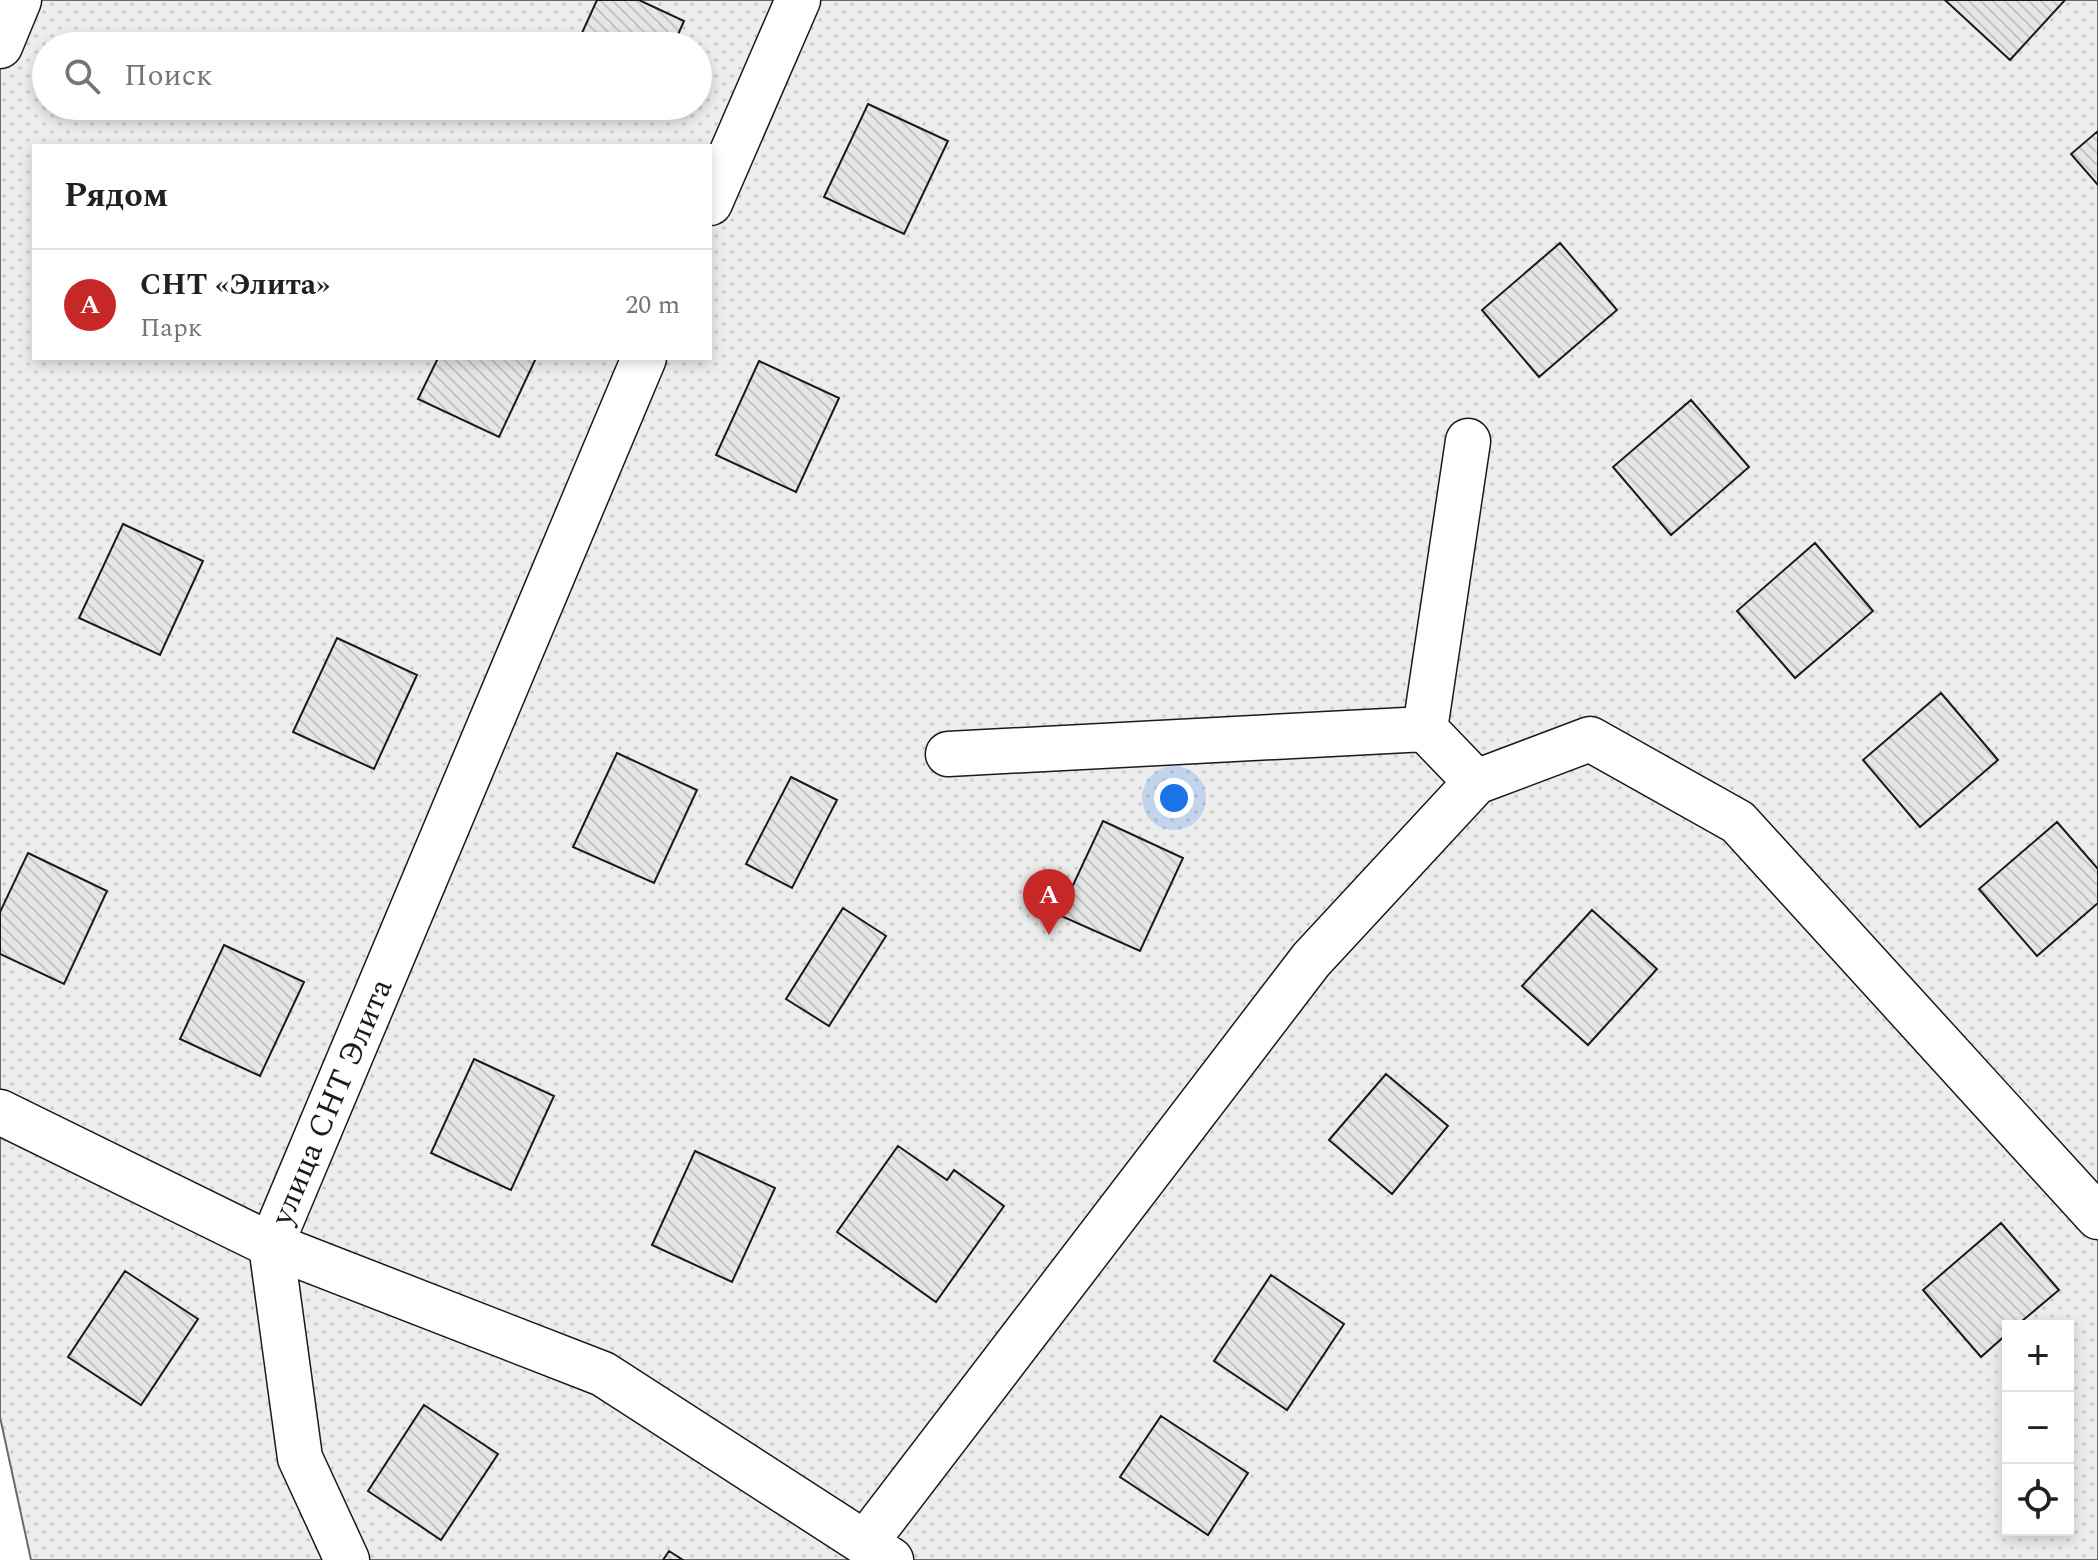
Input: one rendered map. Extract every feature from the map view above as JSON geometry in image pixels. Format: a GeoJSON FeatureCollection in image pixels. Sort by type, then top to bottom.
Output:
{"type":"FeatureCollection","features":[{"type":"Feature","properties":{"kind":"street"},"geometry":{"type":"LineString","coordinates":[[0,46],[19,0]]}},
{"type":"Feature","properties":{"kind":"street"},"geometry":{"type":"LineString","coordinates":[[712,198],[798,0]]}},
{"type":"Feature","properties":{"kind":"street","name":"улица СНТ Элита"},"geometry":{"type":"LineString","coordinates":[[643,360],[271,1245],[603,1374],[878,1552]]}},
{"type":"Feature","properties":{"kind":"street"},"geometry":{"type":"LineString","coordinates":[[1425,729],[1468,441]]}},
{"type":"Feature","properties":{"kind":"street"},"geometry":{"type":"LineString","coordinates":[[948,754],[1425,729],[1476,782]]}},
{"type":"Feature","properties":{"kind":"street"},"geometry":{"type":"LineString","coordinates":[[878,1552],[1311,960],[1476,782],[1590,739],[1738,822],[2098,1217]]}},
{"type":"Feature","properties":{"kind":"street"},"geometry":{"type":"LineString","coordinates":[[0,1112],[271,1245],[300,1458],[347,1560]]}},
{"type":"Feature","properties":{"kind":"shaded area"},"geometry":{"type":"Polygon","coordinates":[[[0,0],[2098,0],[2098,1560],[31,1560],[0,1417],[0,0]]]}},
{"type":"Feature","properties":{"kind":"building"},"geometry":{"type":"Polygon","coordinates":[[[597,0],[639,0],[684,21],[679,32],[582,32],[597,0]]]}},
{"type":"Feature","properties":{"kind":"building"},"geometry":{"type":"Polygon","coordinates":[[[1945,0],[2065,0],[2010,60],[1945,0]]]}},
{"type":"Feature","properties":{"kind":"building"},"geometry":{"type":"Polygon","coordinates":[[[868,104],[948,141],[904,234],[824,197],[868,104]]]}},
{"type":"Feature","properties":{"kind":"building"},"geometry":{"type":"Polygon","coordinates":[[[2098,131],[2098,185],[2071,154],[2098,131]]]}},
{"type":"Feature","properties":{"kind":"building"},"geometry":{"type":"Polygon","coordinates":[[[1560,243],[1617,310],[1539,377],[1482,310],[1560,243]]]}},
{"type":"Feature","properties":{"kind":"building"},"geometry":{"type":"Polygon","coordinates":[[[437,360],[535,360],[499,437],[418,399],[437,360]]]}},
{"type":"Feature","properties":{"kind":"building"},"geometry":{"type":"Polygon","coordinates":[[[759,361],[839,398],[796,492],[716,455],[759,361]]]}},
{"type":"Feature","properties":{"kind":"building"},"geometry":{"type":"Polygon","coordinates":[[[1691,400],[1749,467],[1671,535],[1613,467],[1691,400]]]}},
{"type":"Feature","properties":{"kind":"building"},"geometry":{"type":"Polygon","coordinates":[[[123,524],[203,561],[160,655],[79,618],[123,524]]]}},
{"type":"Feature","properties":{"kind":"building"},"geometry":{"type":"Polygon","coordinates":[[[1815,543],[1873,611],[1795,678],[1737,611],[1815,543]]]}},
{"type":"Feature","properties":{"kind":"building"},"geometry":{"type":"Polygon","coordinates":[[[337,638],[417,675],[374,769],[293,732],[337,638]]]}},
{"type":"Feature","properties":{"kind":"building"},"geometry":{"type":"Polygon","coordinates":[[[1941,693],[1998,760],[1920,827],[1863,760],[1941,693]]]}},
{"type":"Feature","properties":{"kind":"building"},"geometry":{"type":"Polygon","coordinates":[[[617,753],[697,790],[654,883],[573,847],[617,753]]]}},
{"type":"Feature","properties":{"kind":"building"},"geometry":{"type":"Polygon","coordinates":[[[791,777],[837,800],[792,888],[746,864],[791,777]]]}},
{"type":"Feature","properties":{"kind":"building"},"geometry":{"type":"Polygon","coordinates":[[[1103,821],[1183,858],[1140,951],[1059,915],[1103,821]]]}},
{"type":"Feature","properties":{"kind":"building"},"geometry":{"type":"Polygon","coordinates":[[[2057,822],[2098,869],[2098,903],[2037,956],[1979,889],[2057,822]]]}},
{"type":"Feature","properties":{"kind":"building"},"geometry":{"type":"Polygon","coordinates":[[[28,853],[107,891],[64,984],[0,954],[0,912],[28,853]]]}},
{"type":"Feature","properties":{"kind":"building"},"geometry":{"type":"Polygon","coordinates":[[[843,908],[886,936],[829,1026],[786,999],[843,908]]]}},
{"type":"Feature","properties":{"kind":"building"},"geometry":{"type":"Polygon","coordinates":[[[1592,910],[1657,969],[1588,1045],[1522,986],[1592,910]]]}},
{"type":"Feature","properties":{"kind":"building"},"geometry":{"type":"Polygon","coordinates":[[[224,945],[304,982],[260,1076],[180,1039],[224,945]]]}},
{"type":"Feature","properties":{"kind":"building"},"geometry":{"type":"Polygon","coordinates":[[[474,1059],[554,1096],[511,1190],[431,1153],[474,1059]]]}},
{"type":"Feature","properties":{"kind":"building"},"geometry":{"type":"Polygon","coordinates":[[[1386,1074],[1448,1126],[1392,1194],[1329,1140],[1386,1074]]]}},
{"type":"Feature","properties":{"kind":"building"},"geometry":{"type":"Polygon","coordinates":[[[898,1146],[947,1180],[954,1170],[1004,1206],[936,1302],[837,1232],[898,1146]]]}},
{"type":"Feature","properties":{"kind":"building"},"geometry":{"type":"Polygon","coordinates":[[[695,1151],[775,1188],[732,1282],[652,1245],[695,1151]]]}},
{"type":"Feature","properties":{"kind":"building"},"geometry":{"type":"Polygon","coordinates":[[[2001,1223],[2059,1290],[2023,1320],[2002,1320],[2002,1338],[1981,1357],[1923,1290],[2001,1223]]]}},
{"type":"Feature","properties":{"kind":"building"},"geometry":{"type":"Polygon","coordinates":[[[125,1271],[198,1319],[141,1405],[68,1357],[125,1271]]]}},
{"type":"Feature","properties":{"kind":"building"},"geometry":{"type":"Polygon","coordinates":[[[1271,1275],[1344,1324],[1287,1410],[1214,1361],[1271,1275]]]}},
{"type":"Feature","properties":{"kind":"building"},"geometry":{"type":"Polygon","coordinates":[[[424,1405],[498,1454],[441,1540],[368,1491],[424,1405]]]}},
{"type":"Feature","properties":{"kind":"building"},"geometry":{"type":"Polygon","coordinates":[[[1161,1416],[1248,1473],[1208,1535],[1120,1477],[1161,1416]]]}},
{"type":"Feature","properties":{"kind":"building"},"geometry":{"type":"Polygon","coordinates":[[[669,1551],[683,1560],[663,1560],[669,1551]]]}},
{"type":"Feature","properties":{"kind":"place","name":"СНТ «Элита»"},"geometry":{"type":"Point","coordinates":[1049,935]}}]}
